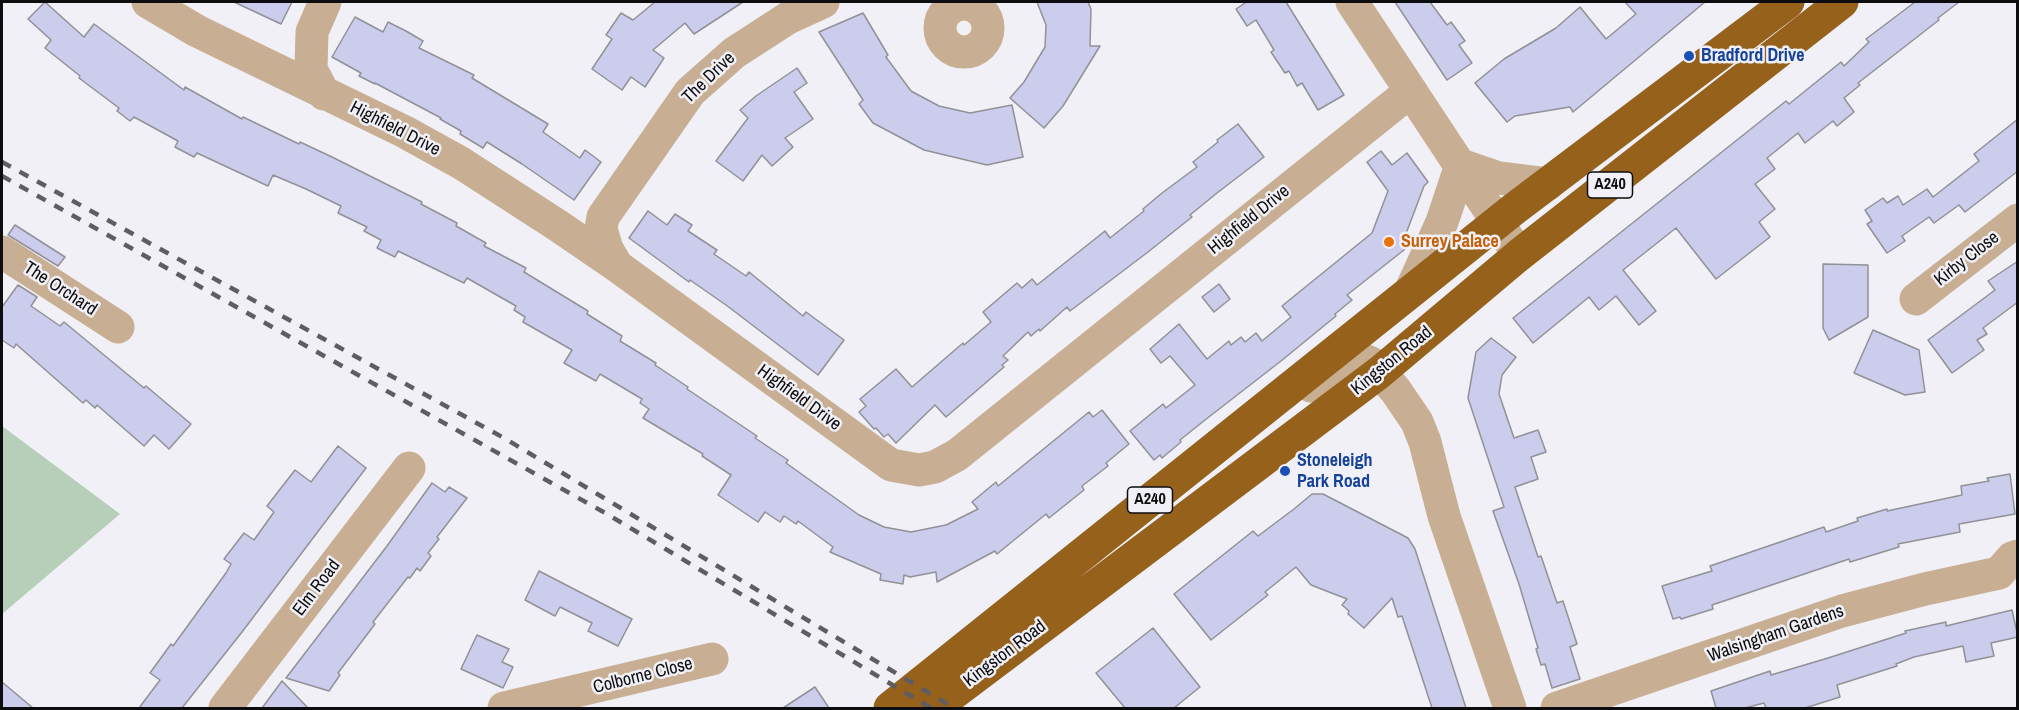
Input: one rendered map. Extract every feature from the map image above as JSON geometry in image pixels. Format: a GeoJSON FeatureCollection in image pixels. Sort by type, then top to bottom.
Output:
{"type":"FeatureCollection","features":[{"type":"Feature","properties":{"kind":"highway","name":"Kingston Road"},"geometry":{"type":"LineString","coordinates":[[890,708],[1498,222],[1788,2]]}},
{"type":"Feature","properties":{"kind":"highway","name":"Kingston Road"},"geometry":{"type":"LineString","coordinates":[[934,708],[1380,372],[1519,255],[1842,2]]}},
{"type":"Feature","properties":{"kind":"street","name":"Highfield Drive"},"geometry":{"type":"LineString","coordinates":[[147,2],[197,31],[415,137],[461,163],[617,266],[891,465],[919,470],[935,467],[957,455],[1411,91]]}},
{"type":"Feature","properties":{"kind":"street"},"geometry":{"type":"LineString","coordinates":[[324,94],[311,69],[312,32],[325,2]]}},
{"type":"Feature","properties":{"kind":"street","name":"The Drive"},"geometry":{"type":"LineString","coordinates":[[603,217],[690,92],[734,53],[788,18],[823,2]]}},
{"type":"Feature","properties":{"kind":"street"},"geometry":{"type":"LineString","coordinates":[[1352,2],[1519,255]]}},
{"type":"Feature","properties":{"kind":"street"},"geometry":{"type":"LineString","coordinates":[[254,58],[281,54],[312,32]]}},
{"type":"Feature","properties":{"kind":"street"},"geometry":{"type":"LineString","coordinates":[[1461,165],[1499,178],[1548,184]]}},
{"type":"Feature","properties":{"kind":"street"},"geometry":{"type":"LineString","coordinates":[[1410,292],[1442,222],[1461,165]]}},
{"type":"Feature","properties":{"kind":"street"},"geometry":{"type":"LineString","coordinates":[[557,225],[589,222],[603,217],[601,229],[607,249],[617,266]]}},
{"type":"Feature","properties":{"kind":"street","name":"Kirby Close"},"geometry":{"type":"LineString","coordinates":[[1916,299],[2018,220]]}},
{"type":"Feature","properties":{"kind":"street","name":"The Orchard"},"geometry":{"type":"LineString","coordinates":[[2,252],[118,327]]}},
{"type":"Feature","properties":{"kind":"street"},"geometry":{"type":"LineString","coordinates":[[1290,388],[1318,385],[1344,363],[1364,360],[1380,372],[1406,405],[1417,422],[1425,442],[1444,516],[1510,708]]}},
{"type":"Feature","properties":{"kind":"street","name":"Elm Road"},"geometry":{"type":"LineString","coordinates":[[225,708],[409,468]]}},
{"type":"Feature","properties":{"kind":"street","name":"Walsingham Gardens"},"geometry":{"type":"LineString","coordinates":[[1557,708],[1842,611],[1925,589],[2011,571]]}},
{"type":"Feature","properties":{"kind":"street","name":"Colborne Close"},"geometry":{"type":"LineString","coordinates":[[504,708],[712,659]]}},
{"type":"Feature","properties":{"kind":"green space"},"geometry":{"type":"Polygon","coordinates":[[[2,426],[120,514],[2,614],[2,426]]]}},
{"type":"Feature","properties":{"kind":"building"},"geometry":{"type":"Polygon","coordinates":[[[45,2],[84,37],[94,24],[184,90],[185,87],[242,119],[243,117],[332,157],[422,202],[421,204],[457,223],[456,226],[486,243],[484,246],[526,268],[524,272],[588,311],[587,314],[622,336],[620,341],[656,363],[655,365],[688,387],[687,389],[757,436],[755,438],[788,460],[786,463],[859,515],[884,527],[911,532],[946,525],[978,509],[972,502],[996,482],[998,486],[1089,412],[1093,417],[1102,410],[1129,444],[1106,463],[1108,466],[1082,486],[1084,490],[1049,518],[1046,514],[997,554],[995,551],[937,582],[936,572],[910,577],[904,575],[903,584],[880,580],[881,574],[830,552],[833,547],[798,521],[796,524],[784,516],[780,522],[765,512],[758,522],[718,495],[731,475],[702,456],[703,454],[643,418],[649,409],[640,403],[642,399],[600,374],[596,381],[564,363],[572,350],[523,322],[525,317],[514,310],[516,306],[467,278],[464,283],[398,251],[395,257],[377,248],[381,240],[364,231],[367,227],[338,213],[341,206],[306,189],[273,175],[268,186],[197,153],[194,157],[175,147],[178,141],[134,117],[130,121],[117,111],[119,108],[79,78],[80,76],[45,48],[51,40],[28,19],[45,2]]]}},
{"type":"Feature","properties":{"kind":"building"},"geometry":{"type":"Polygon","coordinates":[[[234,2],[292,2],[281,24],[234,2]]]}},
{"type":"Feature","properties":{"kind":"building"},"geometry":{"type":"Polygon","coordinates":[[[655,2],[743,2],[694,34],[685,23],[653,50],[664,58],[645,87],[631,77],[622,90],[592,69],[612,39],[606,35],[621,13],[633,20],[655,2]]]}},
{"type":"Feature","properties":{"kind":"building"},"geometry":{"type":"Polygon","coordinates":[[[1037,2],[1088,2],[1091,9],[1090,46],[1100,46],[1063,106],[1044,128],[1010,98],[1024,82],[1045,47],[1046,25],[1037,2]]]}},
{"type":"Feature","properties":{"kind":"building"},"geometry":{"type":"Polygon","coordinates":[[[1244,2],[1286,2],[1344,95],[1318,110],[1302,83],[1297,86],[1289,71],[1285,73],[1271,52],[1274,50],[1256,20],[1247,26],[1236,9],[1244,2]]]}},
{"type":"Feature","properties":{"kind":"building"},"geometry":{"type":"Polygon","coordinates":[[[1395,2],[1430,2],[1447,25],[1451,22],[1465,41],[1459,45],[1472,63],[1447,80],[1395,2]]]}},
{"type":"Feature","properties":{"kind":"building"},"geometry":{"type":"Polygon","coordinates":[[[1625,2],[1705,2],[1573,112],[1570,107],[1515,116],[1507,122],[1475,83],[1504,59],[1556,28],[1580,7],[1606,39],[1636,14],[1625,2]]]}},
{"type":"Feature","properties":{"kind":"building"},"geometry":{"type":"Polygon","coordinates":[[[1915,2],[1959,2],[1858,83],[1860,85],[1844,98],[1854,112],[1837,126],[1833,121],[1805,143],[1798,133],[1767,158],[1775,169],[1755,184],[1775,209],[1759,222],[1770,237],[1716,279],[1676,228],[1623,270],[1656,311],[1639,325],[1616,296],[1599,310],[1589,297],[1533,343],[1513,318],[1786,101],[1789,104],[1841,62],[1844,66],[1869,42],[1866,39],[1915,2]]]}},
{"type":"Feature","properties":{"kind":"building"},"geometry":{"type":"Polygon","coordinates":[[[863,13],[888,55],[886,57],[911,91],[939,106],[970,113],[1012,105],[1023,157],[987,165],[924,150],[873,123],[859,104],[863,100],[819,32],[863,13]]]}},
{"type":"Feature","properties":{"kind":"building"},"geometry":{"type":"Polygon","coordinates":[[[355,17],[383,32],[388,22],[423,41],[419,48],[474,75],[472,78],[548,124],[543,132],[580,158],[585,150],[601,162],[574,200],[487,142],[483,148],[460,134],[461,131],[441,118],[359,76],[361,73],[332,57],[355,17]]]}},
{"type":"Feature","properties":{"kind":"building"},"geometry":{"type":"Polygon","coordinates":[[[797,68],[807,83],[794,92],[813,119],[785,138],[793,147],[772,166],[762,155],[743,181],[716,161],[748,118],[740,110],[797,68]]]}},
{"type":"Feature","properties":{"kind":"building"},"geometry":{"type":"Polygon","coordinates":[[[2018,119],[2018,171],[1965,212],[1959,205],[1934,223],[1929,217],[1902,236],[1905,241],[1887,253],[1867,224],[1872,221],[1865,210],[1883,198],[1887,203],[1898,196],[1903,205],[1927,189],[1933,197],[1979,161],[1974,154],[2018,119]]]}},
{"type":"Feature","properties":{"kind":"building"},"geometry":{"type":"Polygon","coordinates":[[[1238,124],[1264,157],[1190,215],[1192,217],[1148,252],[1070,311],[1067,307],[1031,336],[1028,332],[1003,356],[1008,360],[1002,365],[1004,367],[946,417],[935,405],[896,443],[888,434],[884,437],[876,428],[874,429],[859,412],[866,406],[860,399],[896,369],[912,387],[963,343],[964,345],[991,322],[983,312],[1017,283],[1022,288],[1032,279],[1037,285],[1105,231],[1110,238],[1144,211],[1143,209],[1162,193],[1197,167],[1193,162],[1238,124]]]}},
{"type":"Feature","properties":{"kind":"building"},"geometry":{"type":"Polygon","coordinates":[[[1381,151],[1392,165],[1407,153],[1428,182],[1424,186],[1404,239],[1409,246],[1347,295],[1352,300],[1335,314],[1336,316],[1180,440],[1181,442],[1162,458],[1160,455],[1154,460],[1130,431],[1163,404],[1166,408],[1195,385],[1170,356],[1161,363],[1150,349],[1179,324],[1207,359],[1229,341],[1231,345],[1241,337],[1245,342],[1256,333],[1262,341],[1291,317],[1282,306],[1372,233],[1388,191],[1367,162],[1381,151]]]}},
{"type":"Feature","properties":{"kind":"building"},"geometry":{"type":"Polygon","coordinates":[[[648,211],[667,225],[675,214],[692,225],[688,231],[717,250],[714,254],[746,276],[749,272],[803,316],[806,312],[844,340],[818,375],[726,305],[690,280],[689,282],[629,238],[648,211]]]}},
{"type":"Feature","properties":{"kind":"building"},"geometry":{"type":"Polygon","coordinates":[[[15,225],[65,257],[58,266],[8,235],[15,225]]]}},
{"type":"Feature","properties":{"kind":"building"},"geometry":{"type":"Polygon","coordinates":[[[2018,261],[2018,302],[1983,328],[1987,334],[1977,340],[1984,350],[1952,373],[1928,340],[1995,290],[1988,281],[2018,261]]]}},
{"type":"Feature","properties":{"kind":"building"},"geometry":{"type":"Polygon","coordinates":[[[1823,264],[1868,265],[1868,317],[1829,340],[1823,328],[1823,264]]]}},
{"type":"Feature","properties":{"kind":"building"},"geometry":{"type":"Polygon","coordinates":[[[1219,284],[1230,299],[1214,312],[1202,297],[1219,284]]]}},
{"type":"Feature","properties":{"kind":"building"},"geometry":{"type":"Polygon","coordinates":[[[18,285],[37,297],[31,306],[60,326],[64,322],[191,424],[169,449],[154,435],[144,446],[97,405],[95,408],[86,400],[83,403],[16,344],[14,348],[2,340],[2,307],[18,285]]]}},
{"type":"Feature","properties":{"kind":"building"},"geometry":{"type":"Polygon","coordinates":[[[1873,330],[1919,350],[1925,392],[1905,395],[1854,373],[1873,330]]]}},
{"type":"Feature","properties":{"kind":"building"},"geometry":{"type":"Polygon","coordinates":[[[1491,338],[1516,357],[1502,375],[1499,394],[1514,438],[1538,430],[1546,452],[1531,457],[1538,479],[1515,487],[1538,557],[1541,556],[1557,603],[1563,601],[1577,644],[1570,647],[1580,679],[1552,688],[1545,664],[1541,665],[1519,584],[1493,511],[1504,507],[1468,398],[1476,352],[1491,338]]]}},
{"type":"Feature","properties":{"kind":"building"},"geometry":{"type":"Polygon","coordinates":[[[338,446],[366,468],[242,632],[182,708],[139,708],[160,680],[150,673],[171,644],[173,646],[226,573],[231,564],[224,559],[244,533],[254,540],[274,512],[267,506],[295,470],[311,482],[338,446]]]}},
{"type":"Feature","properties":{"kind":"building"},"geometry":{"type":"Polygon","coordinates":[[[2010,474],[2015,514],[1959,524],[1960,532],[1898,544],[1899,547],[1850,562],[1849,559],[1712,605],[1713,609],[1681,619],[1680,617],[1673,619],[1662,586],[1712,571],[1710,566],[1824,527],[1826,532],[1858,521],[1857,518],[1887,509],[1887,511],[1962,495],[1961,486],[1989,481],[1987,478],[2010,474]]]}},
{"type":"Feature","properties":{"kind":"building"},"geometry":{"type":"Polygon","coordinates":[[[432,483],[445,492],[449,487],[467,498],[437,537],[439,539],[428,553],[431,556],[420,571],[417,568],[410,578],[408,577],[373,622],[375,624],[338,673],[340,675],[329,691],[286,678],[387,546],[432,483]]]}},
{"type":"Feature","properties":{"kind":"building"},"geometry":{"type":"Polygon","coordinates":[[[1312,494],[1323,494],[1408,538],[1415,549],[1466,708],[1432,708],[1402,616],[1398,617],[1392,598],[1364,628],[1348,614],[1349,611],[1342,605],[1347,599],[1311,585],[1296,567],[1265,592],[1268,595],[1211,640],[1174,594],[1253,531],[1258,536],[1312,494]]]}},
{"type":"Feature","properties":{"kind":"building"},"geometry":{"type":"Polygon","coordinates":[[[539,571],[632,619],[618,646],[588,631],[592,623],[560,607],[555,616],[525,600],[539,571]]]}},
{"type":"Feature","properties":{"kind":"building"},"geometry":{"type":"Polygon","coordinates":[[[2012,610],[2018,637],[1991,643],[1994,656],[1966,662],[1963,646],[1914,657],[1896,664],[1897,666],[1837,685],[1840,697],[1805,708],[1766,708],[1764,703],[1745,708],[1716,708],[1711,691],[1770,671],[1771,675],[1906,633],[1905,631],[1946,622],[1946,626],[2012,610]]]}},
{"type":"Feature","properties":{"kind":"building"},"geometry":{"type":"Polygon","coordinates":[[[1153,628],[1200,687],[1174,708],[1125,708],[1096,673],[1153,628]]]}},
{"type":"Feature","properties":{"kind":"building"},"geometry":{"type":"Polygon","coordinates":[[[477,635],[509,649],[502,662],[513,667],[503,688],[461,669],[477,635]]]}},
{"type":"Feature","properties":{"kind":"building"},"geometry":{"type":"Polygon","coordinates":[[[282,681],[308,708],[262,708],[282,681]]]}},
{"type":"Feature","properties":{"kind":"building"},"geometry":{"type":"Polygon","coordinates":[[[2,682],[33,708],[2,708],[2,682]]]}},
{"type":"Feature","properties":{"kind":"building"},"geometry":{"type":"Polygon","coordinates":[[[815,687],[829,708],[783,708],[815,687]]]}},
{"type":"Feature","properties":{"kind":"railway"},"geometry":{"type":"LineString","coordinates":[[2,162],[504,438],[954,708]]}},
{"type":"Feature","properties":{"kind":"railway"},"geometry":{"type":"LineString","coordinates":[[2,176],[607,514],[931,708]]}},
{"type":"Feature","properties":{"kind":"place","name":"Bradford Drive"},"geometry":{"type":"Point","coordinates":[1689,56]}},
{"type":"Feature","properties":{"kind":"place","name":"Surrey Palace"},"geometry":{"type":"Point","coordinates":[1389,242]}},
{"type":"Feature","properties":{"kind":"place","name":"Stoneleigh Park Road"},"geometry":{"type":"Point","coordinates":[1285,471]}}]}
